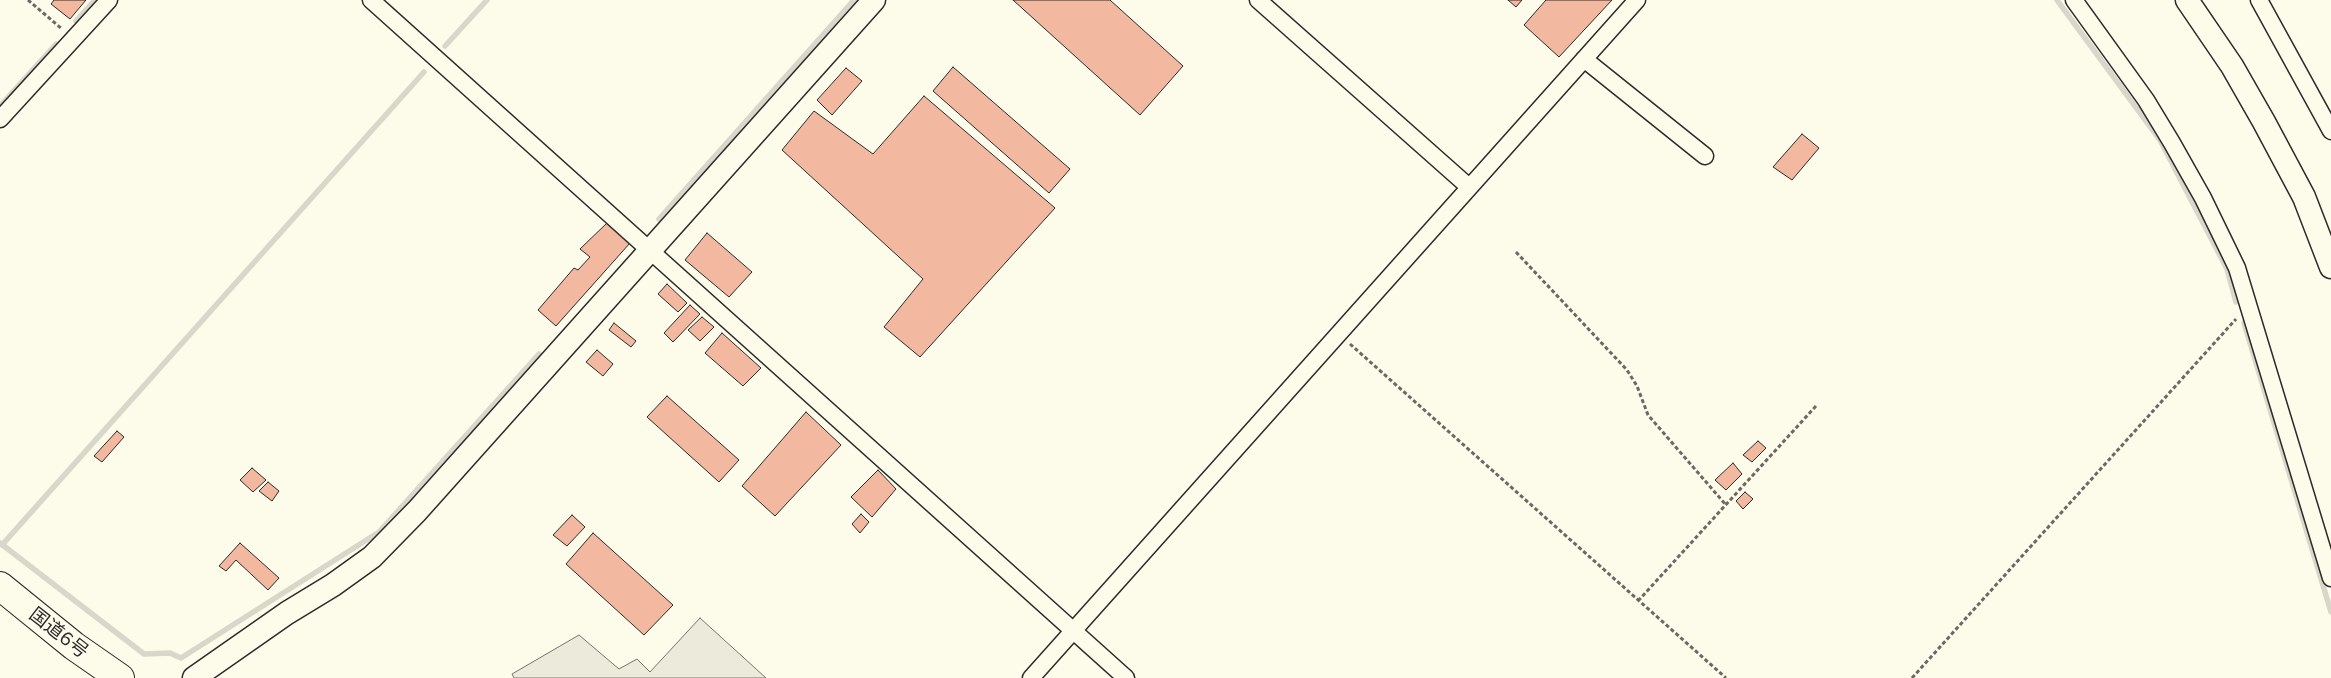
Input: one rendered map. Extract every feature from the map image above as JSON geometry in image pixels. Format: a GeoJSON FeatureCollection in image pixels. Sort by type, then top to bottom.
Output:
{"type":"FeatureCollection","features":[{"type":"Feature","properties":{"kind":"highway","name":"国道6号"},"geometry":{"type":"LineString","coordinates":[[0,586],[74,646],[120,678]]}},
{"type":"Feature","properties":{"kind":"street"},"geometry":{"type":"LineString","coordinates":[[0,119],[109,0]]}},
{"type":"Feature","properties":{"kind":"street"},"geometry":{"type":"LineString","coordinates":[[371,0],[1126,678]]}},
{"type":"Feature","properties":{"kind":"street"},"geometry":{"type":"LineString","coordinates":[[194,678],[372,557],[417,512],[874,0]]}},
{"type":"Feature","properties":{"kind":"street"},"geometry":{"type":"LineString","coordinates":[[1258,0],[1469,187]]}},
{"type":"Feature","properties":{"kind":"street"},"geometry":{"type":"LineString","coordinates":[[1031,678],[1637,0]]}},
{"type":"Feature","properties":{"kind":"street"},"geometry":{"type":"LineString","coordinates":[[2074,0],[2146,100],[2203,198],[2237,268],[2331,578]]}},
{"type":"Feature","properties":{"kind":"street"},"geometry":{"type":"LineString","coordinates":[[2187,0],[2232,66],[2273,139],[2304,197],[2331,267]]}},
{"type":"Feature","properties":{"kind":"street"},"geometry":{"type":"LineString","coordinates":[[2259,0],[2331,131]]}},
{"type":"Feature","properties":{"kind":"street"},"geometry":{"type":"LineString","coordinates":[[2274,0],[2295,63]]}},
{"type":"Feature","properties":{"kind":"street"},"geometry":{"type":"LineString","coordinates":[[1584,59],[1705,156]]}},
{"type":"Feature","properties":{"kind":"path"},"geometry":{"type":"LineString","coordinates":[[28,0],[74,39]]}},
{"type":"Feature","properties":{"kind":"path"},"geometry":{"type":"LineString","coordinates":[[1516,252],[1627,370],[1637,386],[1648,415],[1726,505]]}},
{"type":"Feature","properties":{"kind":"path"},"geometry":{"type":"LineString","coordinates":[[1912,678],[2248,305]]}},
{"type":"Feature","properties":{"kind":"path"},"geometry":{"type":"LineString","coordinates":[[1338,333],[1726,678]]}},
{"type":"Feature","properties":{"kind":"path"},"geometry":{"type":"LineString","coordinates":[[1638,601],[1816,406]]}},
{"type":"Feature","properties":{"kind":"shaded area"},"geometry":{"type":"Polygon","coordinates":[[[700,618],[766,678],[514,678],[512,674],[579,635],[619,669],[637,659],[650,672],[700,618]]]}},
{"type":"Feature","properties":{"kind":"building"},"geometry":{"type":"Polygon","coordinates":[[[54,0],[86,0],[70,19],[51,4],[54,0]]]}},
{"type":"Feature","properties":{"kind":"building"},"geometry":{"type":"Polygon","coordinates":[[[1013,0],[1110,0],[1183,66],[1140,115],[1013,0]]]}},
{"type":"Feature","properties":{"kind":"building"},"geometry":{"type":"Polygon","coordinates":[[[1508,0],[1522,0],[1516,7],[1508,0]]]}},
{"type":"Feature","properties":{"kind":"building"},"geometry":{"type":"Polygon","coordinates":[[[1546,0],[1612,0],[1559,57],[1524,25],[1546,0]]]}},
{"type":"Feature","properties":{"kind":"building"},"geometry":{"type":"Polygon","coordinates":[[[953,67],[1070,169],[1049,193],[933,91],[953,67]]]}},
{"type":"Feature","properties":{"kind":"building"},"geometry":{"type":"Polygon","coordinates":[[[846,68],[862,81],[832,115],[817,100],[846,68]]]}},
{"type":"Feature","properties":{"kind":"building"},"geometry":{"type":"Polygon","coordinates":[[[924,96],[1055,208],[920,357],[884,327],[923,279],[782,150],[814,111],[873,154],[924,96]]]}},
{"type":"Feature","properties":{"kind":"building"},"geometry":{"type":"Polygon","coordinates":[[[1802,134],[1819,148],[1792,180],[1773,167],[1802,134]]]}},
{"type":"Feature","properties":{"kind":"building"},"geometry":{"type":"Polygon","coordinates":[[[608,222],[630,243],[556,326],[538,310],[574,268],[578,270],[590,257],[580,249],[608,222]]]}},
{"type":"Feature","properties":{"kind":"building"},"geometry":{"type":"Polygon","coordinates":[[[707,233],[752,272],[729,297],[685,260],[707,233]]]}},
{"type":"Feature","properties":{"kind":"building"},"geometry":{"type":"Polygon","coordinates":[[[667,284],[687,303],[678,312],[658,294],[667,284]]]}},
{"type":"Feature","properties":{"kind":"building"},"geometry":{"type":"Polygon","coordinates":[[[690,305],[700,314],[673,342],[664,333],[690,305]]]}},
{"type":"Feature","properties":{"kind":"building"},"geometry":{"type":"Polygon","coordinates":[[[702,317],[714,327],[700,341],[688,330],[702,317]]]}},
{"type":"Feature","properties":{"kind":"building"},"geometry":{"type":"Polygon","coordinates":[[[614,323],[636,341],[631,347],[609,330],[614,323]]]}},
{"type":"Feature","properties":{"kind":"building"},"geometry":{"type":"Polygon","coordinates":[[[722,333],[761,368],[743,386],[705,353],[722,333]]]}},
{"type":"Feature","properties":{"kind":"building"},"geometry":{"type":"Polygon","coordinates":[[[597,350],[613,364],[603,376],[586,362],[597,350]]]}},
{"type":"Feature","properties":{"kind":"building"},"geometry":{"type":"Polygon","coordinates":[[[667,396],[739,460],[719,482],[647,417],[667,396]]]}},
{"type":"Feature","properties":{"kind":"building"},"geometry":{"type":"Polygon","coordinates":[[[806,412],[841,445],[775,516],[742,486],[806,412]]]}},
{"type":"Feature","properties":{"kind":"building"},"geometry":{"type":"Polygon","coordinates":[[[117,431],[124,437],[102,462],[94,456],[117,431]]]}},
{"type":"Feature","properties":{"kind":"building"},"geometry":{"type":"Polygon","coordinates":[[[1758,441],[1766,448],[1752,462],[1743,455],[1758,441]]]}},
{"type":"Feature","properties":{"kind":"building"},"geometry":{"type":"Polygon","coordinates":[[[1733,463],[1742,474],[1726,490],[1715,480],[1733,463]]]}},
{"type":"Feature","properties":{"kind":"building"},"geometry":{"type":"Polygon","coordinates":[[[252,468],[266,480],[253,492],[240,480],[252,468]]]}},
{"type":"Feature","properties":{"kind":"building"},"geometry":{"type":"Polygon","coordinates":[[[878,470],[896,489],[872,517],[851,497],[878,470]]]}},
{"type":"Feature","properties":{"kind":"building"},"geometry":{"type":"Polygon","coordinates":[[[268,482],[279,491],[272,501],[259,491],[268,482]]]}},
{"type":"Feature","properties":{"kind":"building"},"geometry":{"type":"Polygon","coordinates":[[[1745,492],[1753,499],[1743,509],[1736,501],[1745,492]]]}},
{"type":"Feature","properties":{"kind":"building"},"geometry":{"type":"Polygon","coordinates":[[[861,514],[869,522],[860,533],[852,524],[861,514]]]}},
{"type":"Feature","properties":{"kind":"building"},"geometry":{"type":"Polygon","coordinates":[[[572,515],[585,527],[567,546],[553,535],[572,515]]]}},
{"type":"Feature","properties":{"kind":"building"},"geometry":{"type":"Polygon","coordinates":[[[593,533],[673,605],[644,635],[566,564],[593,533]]]}},
{"type":"Feature","properties":{"kind":"building"},"geometry":{"type":"Polygon","coordinates":[[[240,543],[279,578],[268,590],[236,560],[226,571],[219,566],[240,543]]]}},
{"type":"Feature","properties":{"kind":"waterway"},"geometry":{"type":"LineString","coordinates":[[76,21],[95,0]]}},
{"type":"Feature","properties":{"kind":"waterway"},"geometry":{"type":"LineString","coordinates":[[445,46],[487,0]]}},
{"type":"Feature","properties":{"kind":"waterway"},"geometry":{"type":"LineString","coordinates":[[659,219],[854,0]]}},
{"type":"Feature","properties":{"kind":"waterway"},"geometry":{"type":"LineString","coordinates":[[2057,0],[2160,140],[2227,269],[2236,302]]}},
{"type":"Feature","properties":{"kind":"waterway"},"geometry":{"type":"LineString","coordinates":[[0,106],[56,44]]}},
{"type":"Feature","properties":{"kind":"waterway"},"geometry":{"type":"LineString","coordinates":[[2,545],[424,72]]}},
{"type":"Feature","properties":{"kind":"waterway"},"geometry":{"type":"LineString","coordinates":[[2244,323],[2331,612]]}},
{"type":"Feature","properties":{"kind":"waterway"},"geometry":{"type":"LineString","coordinates":[[0,543],[144,654],[170,653],[181,658],[379,532],[539,354]]}}]}
